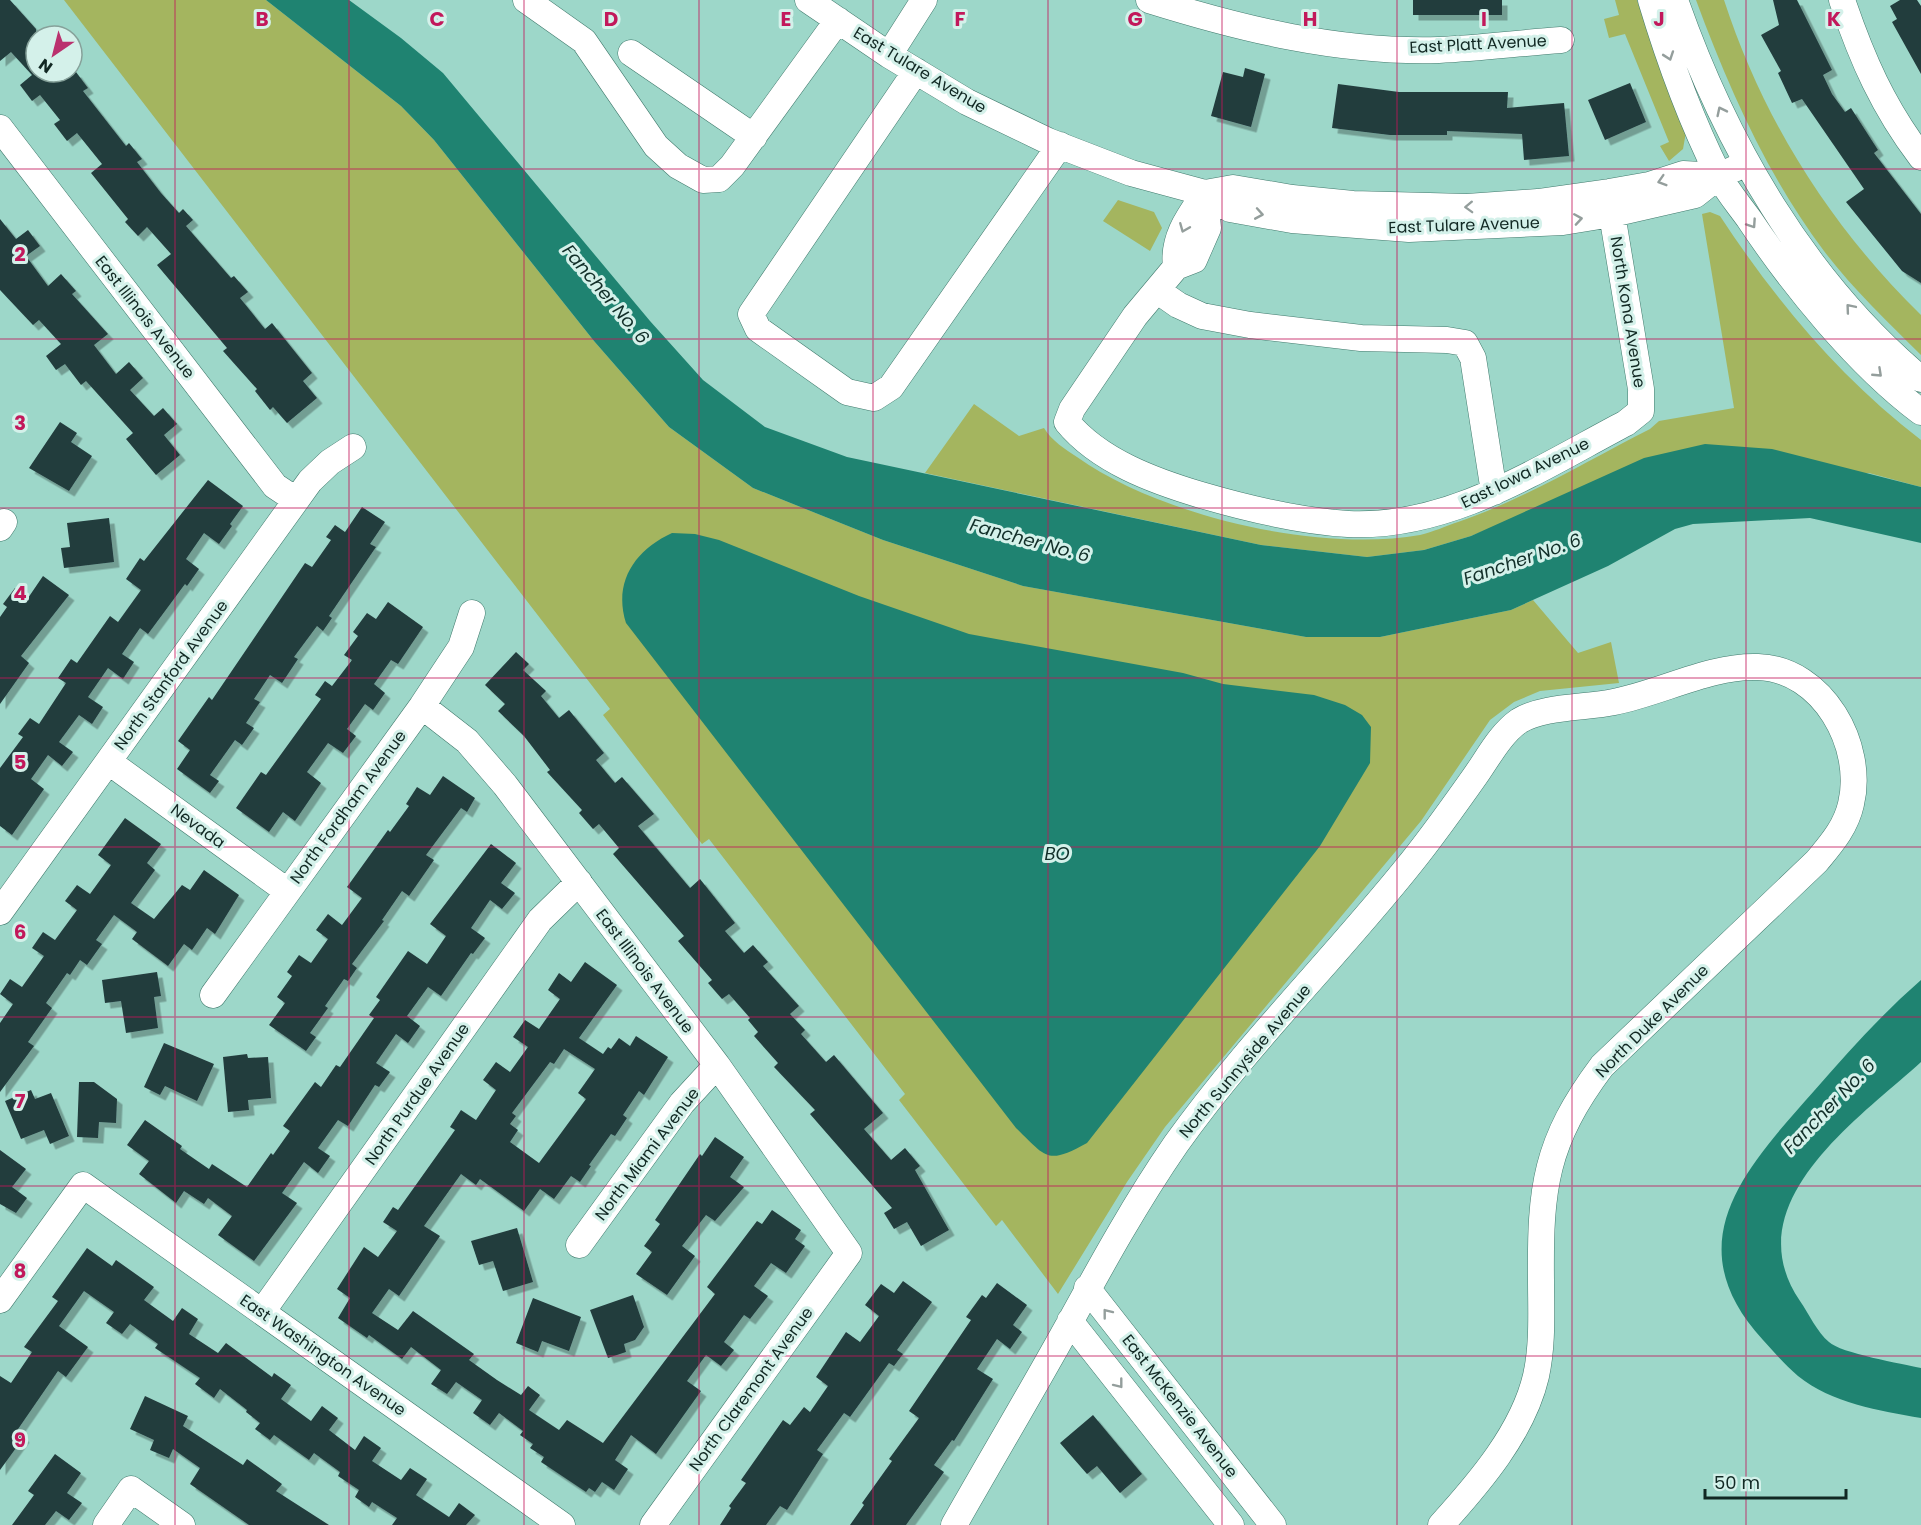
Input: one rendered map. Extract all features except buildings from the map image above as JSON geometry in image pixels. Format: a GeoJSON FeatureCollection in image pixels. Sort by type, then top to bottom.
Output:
{"type":"FeatureCollection","features":[{"type":"Feature","properties":{"kind":"street"},"geometry":{"type":"LineString","coordinates":[[526,0],[584,41],[656,146],[678,166],[703,180],[719,179],[754,136],[838,20]]}},
{"type":"Feature","properties":{"kind":"street","name":"East Tulare Avenue"},"geometry":{"type":"LineString","coordinates":[[808,0],[889,55],[967,102],[1060,145],[1131,173],[1205,193],[1230,209],[1292,220],[1409,229],[1512,226],[1612,214],[1695,195],[1719,176],[1747,163]]}},
{"type":"Feature","properties":{"kind":"street"},"geometry":{"type":"LineString","coordinates":[[889,55],[924,0]]}},
{"type":"Feature","properties":{"kind":"street","name":"East Platt Avenue"},"geometry":{"type":"LineString","coordinates":[[1149,0],[1232,26],[1305,40],[1367,47],[1437,50],[1561,40]]}},
{"type":"Feature","properties":{"kind":"street"},"geometry":{"type":"LineString","coordinates":[[1652,0],[1680,89],[1719,176],[1812,304],[1857,353],[1921,412]]}},
{"type":"Feature","properties":{"kind":"street"},"geometry":{"type":"LineString","coordinates":[[1675,0],[1706,81],[1747,163],[1821,275],[1867,329],[1921,379]]}},
{"type":"Feature","properties":{"kind":"street"},"geometry":{"type":"LineString","coordinates":[[1842,0],[1858,49],[1876,89],[1900,130],[1921,157]]}},
{"type":"Feature","properties":{"kind":"street"},"geometry":{"type":"LineString","coordinates":[[631,53],[754,136]]}},
{"type":"Feature","properties":{"kind":"street"},"geometry":{"type":"LineString","coordinates":[[916,71],[751,314],[758,329],[846,392],[874,398],[891,387],[1060,145]]}},
{"type":"Feature","properties":{"kind":"street","name":"East Illinois Avenue"},"geometry":{"type":"LineString","coordinates":[[0,128],[275,486],[296,500]]}},
{"type":"Feature","properties":{"kind":"street","name":"East Tulare Avenue"},"geometry":{"type":"LineString","coordinates":[[1205,193],[1233,188],[1333,202],[1467,207],[1538,202],[1609,192],[1649,185],[1683,174],[1719,176]]}},
{"type":"Feature","properties":{"kind":"street"},"geometry":{"type":"LineString","coordinates":[[1205,193],[1208,228],[1202,245],[1194,260],[1176,267],[1158,291],[1178,305],[1202,316],[1251,325],[1361,338],[1465,342],[1473,357],[1494,492]]}},
{"type":"Feature","properties":{"kind":"street","name":"North Kona Avenue"},"geometry":{"type":"LineString","coordinates":[[1612,214],[1641,389],[1641,411]]}},
{"type":"Feature","properties":{"kind":"street","name":"East Iowa Avenue"},"geometry":{"type":"LineString","coordinates":[[1158,291],[1135,316],[1072,409],[1067,422],[1092,447],[1149,477],[1225,502],[1306,520],[1349,524],[1388,522],[1450,508],[1494,492],[1626,423],[1641,411]]}},
{"type":"Feature","properties":{"kind":"street","name":"North Stanford Avenue"},"geometry":{"type":"LineString","coordinates":[[2,903],[109,762],[296,500],[330,462],[353,447]]}},
{"type":"Feature","properties":{"kind":"street","name":"North Fordham Avenue"},"geometry":{"type":"LineString","coordinates":[[213,995],[422,706],[461,647],[472,613]]}},
{"type":"Feature","properties":{"kind":"street","name":"North Sunnyside Avenue"},"geometry":{"type":"LineString","coordinates":[[954,1525],[1087,1288],[1145,1190],[1218,1088],[1389,891],[1433,836],[1503,737],[1522,720],[1546,711],[1618,702],[1737,667],[1760,667],[1780,670],[1806,684],[1827,704],[1840,723],[1849,747]]}},
{"type":"Feature","properties":{"kind":"street","name":"East Illinois Avenue"},"geometry":{"type":"LineString","coordinates":[[422,706],[466,741],[497,776],[717,1065],[849,1253]]}},
{"type":"Feature","properties":{"kind":"street","name":"North Duke Avenue"},"geometry":{"type":"LineString","coordinates":[[1441,1525],[1468,1496],[1494,1458],[1518,1419],[1536,1377],[1541,1338],[1540,1227],[1546,1178],[1557,1138],[1576,1100],[1602,1066],[1817,861],[1840,831],[1851,806],[1854,778],[1849,747]]}},
{"type":"Feature","properties":{"kind":"street","name":"Nevada"},"geometry":{"type":"LineString","coordinates":[[109,762],[287,891]]}},
{"type":"Feature","properties":{"kind":"street","name":"North Purdue Avenue"},"geometry":{"type":"LineString","coordinates":[[262,1312],[540,920],[579,882]]}},
{"type":"Feature","properties":{"kind":"street","name":"North Miami Avenue"},"geometry":{"type":"LineString","coordinates":[[579,1245],[682,1103],[717,1065]]}},
{"type":"Feature","properties":{"kind":"street","name":"East Washington Avenue"},"geometry":{"type":"LineString","coordinates":[[0,1300],[83,1185],[562,1525]]}},
{"type":"Feature","properties":{"kind":"street","name":"North Claremont Avenue"},"geometry":{"type":"LineString","coordinates":[[653,1525],[849,1253]]}},
{"type":"Feature","properties":{"kind":"street","name":"East McKenzie Avenue"},"geometry":{"type":"LineString","coordinates":[[1087,1288],[1273,1525]]}},
{"type":"Feature","properties":{"kind":"street","name":"East McKenzie Avenue"},"geometry":{"type":"LineString","coordinates":[[1070,1321],[1231,1525]]}},
{"type":"Feature","properties":{"kind":"street"},"geometry":{"type":"LineString","coordinates":[[106,1525],[131,1489],[182,1525]]}},
{"type":"Feature","properties":{"kind":"shaded area"},"geometry":{"type":"Polygon","coordinates":[[[64,0],[266,0],[401,106],[434,140],[594,341],[669,427],[753,488],[883,540],[1023,586],[1306,637],[1380,637],[1511,610],[1533,600],[1578,653],[1611,642],[1619,683],[1540,691],[1514,702],[1490,720],[1421,821],[1165,1127],[1127,1182],[1058,1294],[1002,1220],[996,1226],[899,1100],[905,1094],[709,839],[702,844],[603,715],[610,709],[64,0]]]}},
{"type":"Feature","properties":{"kind":"shaded area"},"geometry":{"type":"Polygon","coordinates":[[[1615,0],[1637,0],[1664,79],[1686,132],[1683,149],[1669,161],[1660,146],[1669,142],[1625,34],[1609,38],[1604,19],[1619,15],[1615,0]]]}},
{"type":"Feature","properties":{"kind":"shaded area"},"geometry":{"type":"Polygon","coordinates":[[[1696,0],[1724,0],[1759,87],[1803,170],[1858,246],[1921,315],[1921,355],[1846,278],[1803,222],[1767,162],[1751,130],[1696,0]]]}},
{"type":"Feature","properties":{"kind":"shaded area"},"geometry":{"type":"Polygon","coordinates":[[[1118,200],[1154,212],[1162,228],[1150,251],[1103,221],[1118,200]]]}},
{"type":"Feature","properties":{"kind":"shaded area"},"geometry":{"type":"Polygon","coordinates":[[[1710,212],[1720,216],[1764,278],[1811,337],[1863,391],[1921,440],[1921,487],[1869,473],[1521,516],[1471,536],[1424,550],[1367,557],[1261,545],[925,473],[974,404],[1019,436],[1044,428],[1063,448],[1111,478],[1151,497],[1195,512],[1242,525],[1289,534],[1335,539],[1380,539],[1430,532],[1483,513],[1532,491],[1650,429],[1659,421],[1734,408],[1702,214],[1710,212]]]}},
{"type":"Feature","properties":{"kind":"water","name":"Fancher No. 6"},"geometry":{"type":"Polygon","coordinates":[[[266,0],[349,0],[401,38],[443,73],[650,321],[703,380],[765,427],[847,457],[1261,545],[1367,557],[1424,550],[1471,536],[1644,458],[1705,444],[1772,449],[1921,487],[1921,543],[1810,518],[1693,524],[1675,529],[1608,566],[1511,610],[1380,637],[1306,637],[1023,586],[883,540],[753,488],[669,427],[594,341],[434,140],[401,106],[266,0]]]}},
{"type":"Feature","properties":{"kind":"water","name":"BO"},"geometry":{"type":"Polygon","coordinates":[[[672,533],[695,534],[719,540],[859,596],[969,634],[1183,673],[1223,684],[1314,695],[1345,705],[1362,715],[1371,727],[1370,763],[1320,846],[1087,1143],[1063,1154],[1048,1155],[1016,1128],[626,623],[622,594],[630,569],[647,548],[672,533]]]}},
{"type":"Feature","properties":{"kind":"water","name":"Fancher No. 6"},"geometry":{"type":"Polygon","coordinates":[[[1921,980],[1921,1062],[1866,1110],[1812,1167],[1792,1198],[1782,1231],[1784,1265],[1800,1301],[1829,1342],[1845,1350],[1872,1358],[1921,1368],[1921,1418],[1873,1409],[1841,1399],[1825,1393],[1793,1372],[1763,1340],[1737,1305],[1724,1271],[1722,1239],[1730,1208],[1745,1178],[1765,1149],[1853,1048],[1892,1006],[1921,980]]]}}]}
